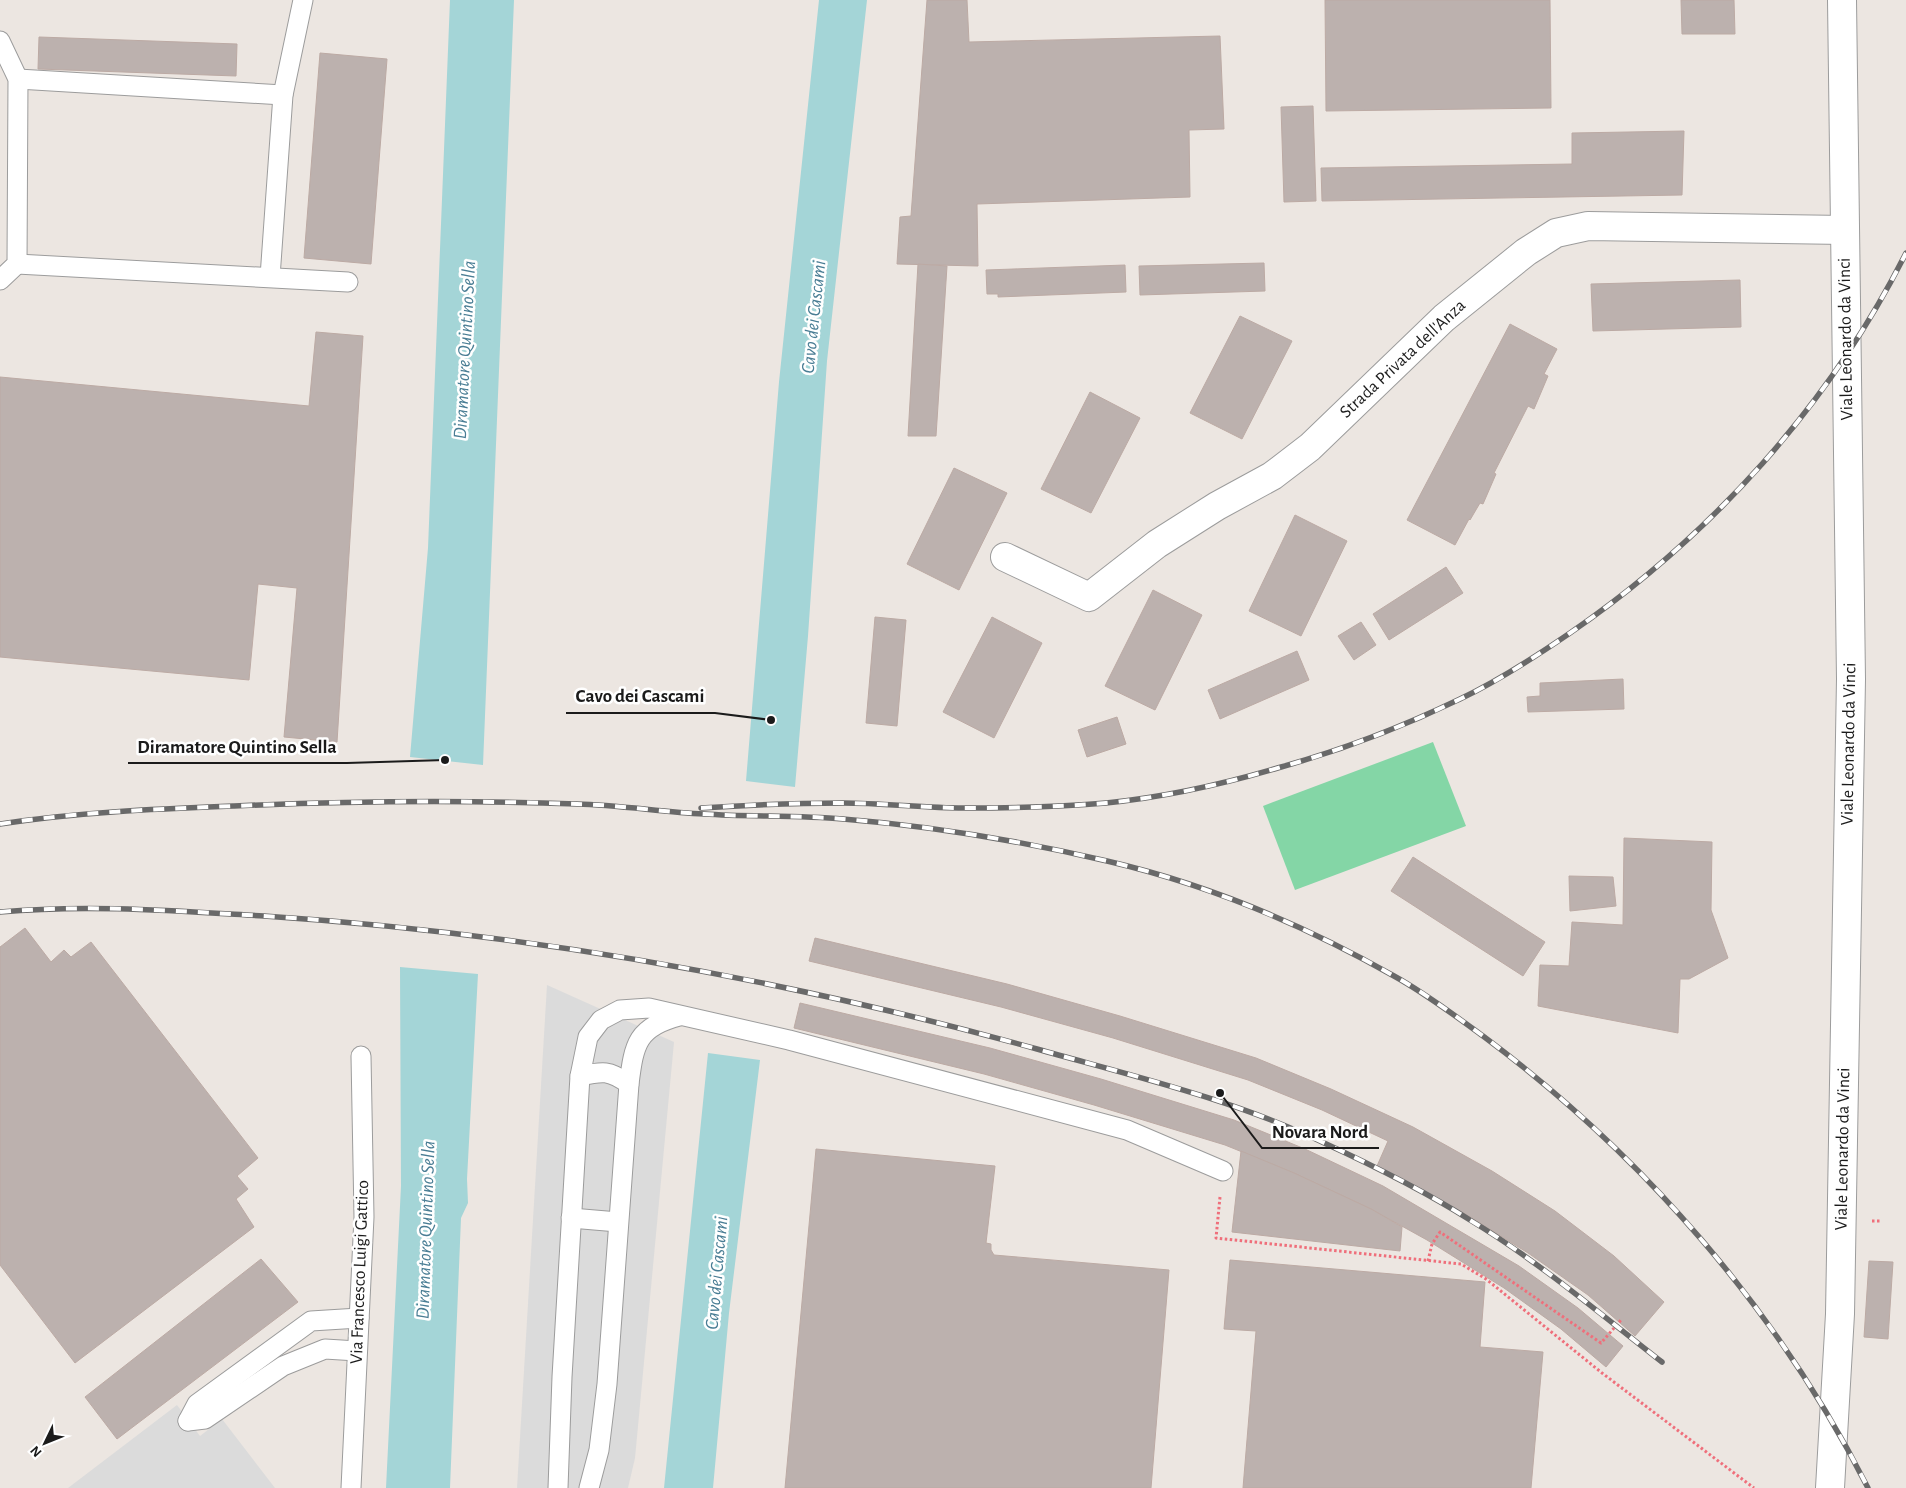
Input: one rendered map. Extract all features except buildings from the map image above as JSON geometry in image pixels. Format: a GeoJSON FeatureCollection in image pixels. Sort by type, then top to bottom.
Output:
{"type":"FeatureCollection","features":[{"type":"Feature","properties":{"kind":"street","name":"Viale Leonardo da Vinci"},"geometry":{"type":"LineString","coordinates":[[1830,1488],[1840,1314],[1851,679],[1842,0]]}},
{"type":"Feature","properties":{"kind":"street","name":"Strada Privata dell'Anza"},"geometry":{"type":"LineString","coordinates":[[1005,556],[1089,597],[1157,544],[1218,506],[1272,476],[1310,447],[1444,318],[1526,252],[1556,233],[1588,226],[1845,230]]}},
{"type":"Feature","properties":{"kind":"lane"},"geometry":{"type":"LineString","coordinates":[[270,277],[283,94],[303,0]]}},
{"type":"Feature","properties":{"kind":"lane"},"geometry":{"type":"LineString","coordinates":[[0,41],[18,79],[18,264]]}},
{"type":"Feature","properties":{"kind":"lane"},"geometry":{"type":"LineString","coordinates":[[18,79],[283,94]]}},
{"type":"Feature","properties":{"kind":"lane"},"geometry":{"type":"LineString","coordinates":[[0,280],[18,264],[348,282]]}},
{"type":"Feature","properties":{"kind":"lane"},"geometry":{"type":"LineString","coordinates":[[558,1488],[580,1076],[588,1037],[601,1020],[620,1010],[649,1008],[789,1040],[1127,1130],[1223,1171]]}},
{"type":"Feature","properties":{"kind":"lane"},"geometry":{"type":"LineString","coordinates":[[589,1488],[599,1450],[606,1384],[633,1051],[644,1034],[658,1022],[681,1016]]}},
{"type":"Feature","properties":{"kind":"lane","name":"Via Francesco Luigi Gattico"},"geometry":{"type":"LineString","coordinates":[[351,1488],[364,1217],[361,1056]]}},
{"type":"Feature","properties":{"kind":"lane"},"geometry":{"type":"LineString","coordinates":[[580,1076],[599,1071],[613,1073],[629,1084]]}},
{"type":"Feature","properties":{"kind":"lane"},"geometry":{"type":"LineString","coordinates":[[571,1218],[618,1222]]}},
{"type":"Feature","properties":{"kind":"lane"},"geometry":{"type":"LineString","coordinates":[[357,1352],[325,1350],[283,1366],[205,1419],[188,1421],[197,1404],[311,1321],[359,1318]]}},
{"type":"Feature","properties":{"kind":"path"},"geometry":{"type":"LineString","coordinates":[[1223,1171],[1216,1238],[1461,1264],[1486,1280],[1602,1372],[1754,1488]]}},
{"type":"Feature","properties":{"kind":"path"},"geometry":{"type":"LineString","coordinates":[[1428,1261],[1432,1244],[1440,1232],[1601,1343],[1621,1320]]}},
{"type":"Feature","properties":{"kind":"green space"},"geometry":{"type":"Polygon","coordinates":[[[1433,742],[1466,826],[1295,890],[1263,806],[1433,742]]]}},
{"type":"Feature","properties":{"kind":"shaded area"},"geometry":{"type":"Polygon","coordinates":[[[547,985],[674,1042],[635,1458],[628,1488],[517,1488],[547,985]]]}},
{"type":"Feature","properties":{"kind":"shaded area"},"geometry":{"type":"Polygon","coordinates":[[[177,1405],[200,1436],[222,1419],[275,1488],[68,1488],[177,1405]]]}},
{"type":"Feature","properties":{"kind":"water"},"geometry":{"type":"Polygon","coordinates":[[[450,0],[514,0],[483,765],[410,757],[428,548],[450,0]]]}},
{"type":"Feature","properties":{"kind":"water"},"geometry":{"type":"Polygon","coordinates":[[[819,0],[867,0],[827,361],[808,636],[795,787],[746,781],[779,382],[819,0]]]}},
{"type":"Feature","properties":{"kind":"water"},"geometry":{"type":"Polygon","coordinates":[[[400,967],[478,974],[467,1179],[468,1203],[461,1218],[450,1488],[386,1488],[401,1186],[400,967]]]}},
{"type":"Feature","properties":{"kind":"water"},"geometry":{"type":"Polygon","coordinates":[[[708,1053],[760,1060],[729,1313],[713,1488],[664,1488],[708,1053]]]}},
{"type":"Feature","properties":{"kind":"railway"},"geometry":{"type":"LineString","coordinates":[[701,808],[843,803],[949,808],[1018,807],[1128,800],[1173,793],[1260,773],[1372,737],[1438,709],[1502,677],[1570,633],[1622,595],[1671,554],[1718,510],[1762,464],[1803,415],[1841,363],[1875,309],[1906,253]]}},
{"type":"Feature","properties":{"kind":"railway"},"geometry":{"type":"LineString","coordinates":[[0,824],[87,814],[146,810],[363,802],[577,804],[704,814],[826,818],[943,830],[1042,847],[1144,870],[1219,894],[1326,940],[1417,990],[1483,1036],[1542,1082],[1598,1131],[1651,1184],[1749,1298],[1792,1359],[1832,1422],[1868,1488]]}},
{"type":"Feature","properties":{"kind":"railway"},"geometry":{"type":"LineString","coordinates":[[0,912],[99,908],[165,910],[264,916],[460,934],[557,947],[751,981],[847,1001],[1037,1049],[1146,1079],[1253,1113],[1341,1151],[1416,1188],[1520,1253],[1662,1362]]}},
{"type":"Feature","properties":{"kind":"place","name":"Cavo dei Cascami"},"geometry":{"type":"Point","coordinates":[771,720]}},
{"type":"Feature","properties":{"kind":"place","name":"Diramatore Quintino Sella"},"geometry":{"type":"Point","coordinates":[445,760]}},
{"type":"Feature","properties":{"kind":"place","name":"Novara Nord"},"geometry":{"type":"Point","coordinates":[1220,1093]}}]}
